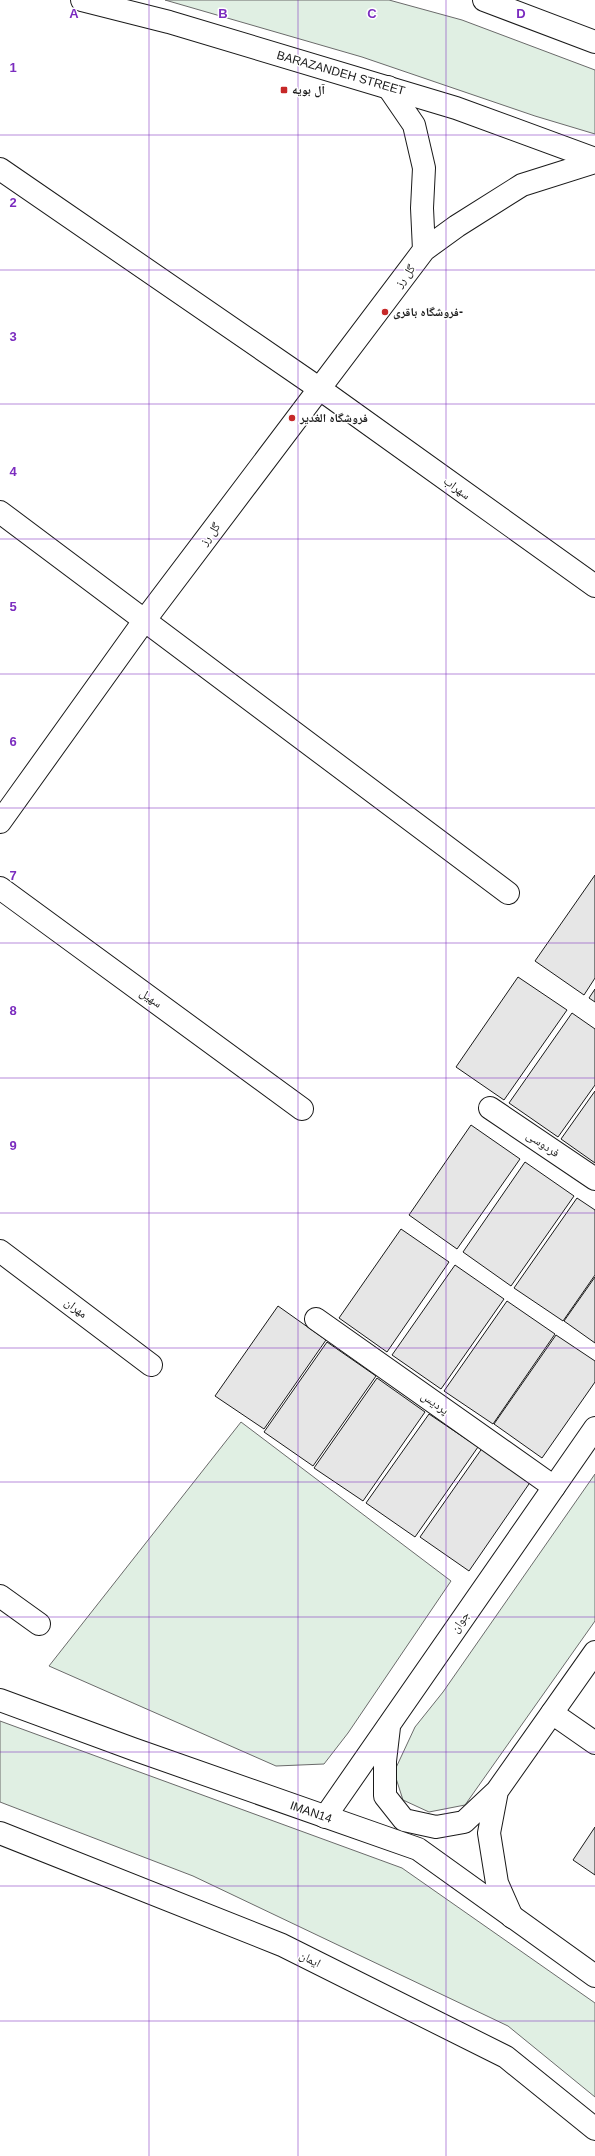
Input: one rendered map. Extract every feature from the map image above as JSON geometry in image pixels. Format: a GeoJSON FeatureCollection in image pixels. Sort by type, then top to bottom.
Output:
{"type":"FeatureCollection","features":[{"type":"Feature","properties":{"kind":"street","name":"BARAZANDEH STREET"},"geometry":{"type":"LineString","coordinates":[[82,0],[169,22],[456,108],[595,161]]}},
{"type":"Feature","properties":{"kind":"street"},"geometry":{"type":"LineString","coordinates":[[484,0],[595,42]]}},
{"type":"Feature","properties":{"kind":"street"},"geometry":{"type":"LineString","coordinates":[[388,87],[414,125],[424,168],[422,208],[424,250]]}},
{"type":"Feature","properties":{"kind":"street","name":"گل رز"},"geometry":{"type":"LineString","coordinates":[[0,822],[144,621],[424,250],[457,226],[522,184],[595,161]]}},
{"type":"Feature","properties":{"kind":"street","name":"سهراب"},"geometry":{"type":"LineString","coordinates":[[0,169],[320,389],[595,586]]}},
{"type":"Feature","properties":{"kind":"street"},"geometry":{"type":"LineString","coordinates":[[0,512],[508,893]]}},
{"type":"Feature","properties":{"kind":"street","name":"سهیل"},"geometry":{"type":"LineString","coordinates":[[0,888],[302,1109]]}},
{"type":"Feature","properties":{"kind":"street","name":"فردوسی"},"geometry":{"type":"LineString","coordinates":[[490,1108],[595,1179]]}},
{"type":"Feature","properties":{"kind":"street","name":"مهران"},"geometry":{"type":"LineString","coordinates":[[0,1251],[151,1365]]}},
{"type":"Feature","properties":{"kind":"street","name":"پردیس"},"geometry":{"type":"LineString","coordinates":[[316,1319],[554,1487]]}},
{"type":"Feature","properties":{"kind":"street","name":"جوان"},"geometry":{"type":"LineString","coordinates":[[325,1816],[595,1428]]}},
{"type":"Feature","properties":{"kind":"street"},"geometry":{"type":"LineString","coordinates":[[0,1596],[38,1624]]}},
{"type":"Feature","properties":{"kind":"street"},"geometry":{"type":"LineString","coordinates":[[390,1724],[385,1761],[385,1796],[404,1820],[436,1827],[464,1822],[497,1791],[595,1652]]}},
{"type":"Feature","properties":{"kind":"street","name":"IMAN14"},"geometry":{"type":"LineString","coordinates":[[0,1700],[418,1849],[595,1976]]}},
{"type":"Feature","properties":{"kind":"street"},"geometry":{"type":"LineString","coordinates":[[552,1713],[595,1742]]}},
{"type":"Feature","properties":{"kind":"street"},"geometry":{"type":"LineString","coordinates":[[497,1791],[489,1833],[497,1883],[512,1917]]}},
{"type":"Feature","properties":{"kind":"street","name":"ایمان"},"geometry":{"type":"LineString","coordinates":[[0,1833],[282,1945],[506,2057],[595,2129]]}},
{"type":"Feature","properties":{"kind":"green space"},"geometry":{"type":"Polygon","coordinates":[[[165,0],[389,0],[462,20],[595,70],[595,134],[535,116],[362,57],[165,0]]]}},
{"type":"Feature","properties":{"kind":"green space"},"geometry":{"type":"Polygon","coordinates":[[[241,1422],[451,1581],[348,1733],[324,1764],[276,1766],[49,1666],[241,1422]]]}},
{"type":"Feature","properties":{"kind":"green space"},"geometry":{"type":"Polygon","coordinates":[[[595,1474],[595,1621],[465,1805],[429,1812],[403,1800],[394,1772],[415,1727],[443,1692],[595,1474]]]}},
{"type":"Feature","properties":{"kind":"green space"},"geometry":{"type":"Polygon","coordinates":[[[0,1721],[402,1868],[595,2003],[595,2097],[508,2026],[193,1876],[0,1802],[0,1721]]]}},
{"type":"Feature","properties":{"kind":"building"},"geometry":{"type":"Polygon","coordinates":[[[595,875],[595,978],[584,995],[535,961],[595,875]]]}},
{"type":"Feature","properties":{"kind":"building"},"geometry":{"type":"Polygon","coordinates":[[[518,977],[567,1010],[504,1100],[456,1067],[518,977]]]}},
{"type":"Feature","properties":{"kind":"building"},"geometry":{"type":"Polygon","coordinates":[[[595,989],[595,1002],[589,998],[595,989]]]}},
{"type":"Feature","properties":{"kind":"building"},"geometry":{"type":"Polygon","coordinates":[[[572,1013],[595,1029],[595,1085],[558,1137],[509,1103],[572,1013]]]}},
{"type":"Feature","properties":{"kind":"building"},"geometry":{"type":"Polygon","coordinates":[[[595,1091],[595,1163],[561,1139],[595,1091]]]}},
{"type":"Feature","properties":{"kind":"building"},"geometry":{"type":"Polygon","coordinates":[[[471,1125],[520,1159],[457,1249],[409,1215],[471,1125]]]}},
{"type":"Feature","properties":{"kind":"building"},"geometry":{"type":"Polygon","coordinates":[[[525,1162],[574,1196],[511,1286],[463,1252],[525,1162]]]}},
{"type":"Feature","properties":{"kind":"building"},"geometry":{"type":"Polygon","coordinates":[[[577,1198],[595,1210],[595,1275],[563,1321],[514,1288],[577,1198]]]}},
{"type":"Feature","properties":{"kind":"building"},"geometry":{"type":"Polygon","coordinates":[[[401,1229],[449,1262],[387,1352],[339,1318],[401,1229]]]}},
{"type":"Feature","properties":{"kind":"building"},"geometry":{"type":"Polygon","coordinates":[[[455,1265],[504,1299],[441,1389],[392,1355],[455,1265]]]}},
{"type":"Feature","properties":{"kind":"building"},"geometry":{"type":"Polygon","coordinates":[[[595,1277],[595,1343],[564,1321],[595,1277]]]}},
{"type":"Feature","properties":{"kind":"building"},"geometry":{"type":"Polygon","coordinates":[[[507,1301],[555,1334],[493,1424],[444,1391],[507,1301]]]}},
{"type":"Feature","properties":{"kind":"building"},"geometry":{"type":"Polygon","coordinates":[[[278,1306],[326,1340],[264,1429],[215,1396],[278,1306]]]}},
{"type":"Feature","properties":{"kind":"building"},"geometry":{"type":"Polygon","coordinates":[[[556,1335],[595,1361],[595,1382],[542,1458],[494,1424],[556,1335]]]}},
{"type":"Feature","properties":{"kind":"building"},"geometry":{"type":"Polygon","coordinates":[[[327,1342],[376,1376],[313,1466],[264,1432],[327,1342]]]}},
{"type":"Feature","properties":{"kind":"building"},"geometry":{"type":"Polygon","coordinates":[[[377,1378],[425,1412],[363,1501],[314,1468],[377,1378]]]}},
{"type":"Feature","properties":{"kind":"building"},"geometry":{"type":"Polygon","coordinates":[[[429,1414],[478,1447],[415,1537],[366,1503],[429,1414]]]}},
{"type":"Feature","properties":{"kind":"building"},"geometry":{"type":"Polygon","coordinates":[[[483,1447],[531,1481],[469,1571],[420,1537],[483,1447]]]}},
{"type":"Feature","properties":{"kind":"building"},"geometry":{"type":"Polygon","coordinates":[[[595,1827],[595,1875],[573,1860],[595,1827]]]}},
{"type":"Feature","properties":{"kind":"place","name":"آل بویه"},"geometry":{"type":"Point","coordinates":[284,90]}},
{"type":"Feature","properties":{"kind":"place","name":"فروشگاه باقری-"},"geometry":{"type":"Point","coordinates":[385,312]}},
{"type":"Feature","properties":{"kind":"place","name":"فروشگاه الغدیر"},"geometry":{"type":"Point","coordinates":[292,418]}}]}
